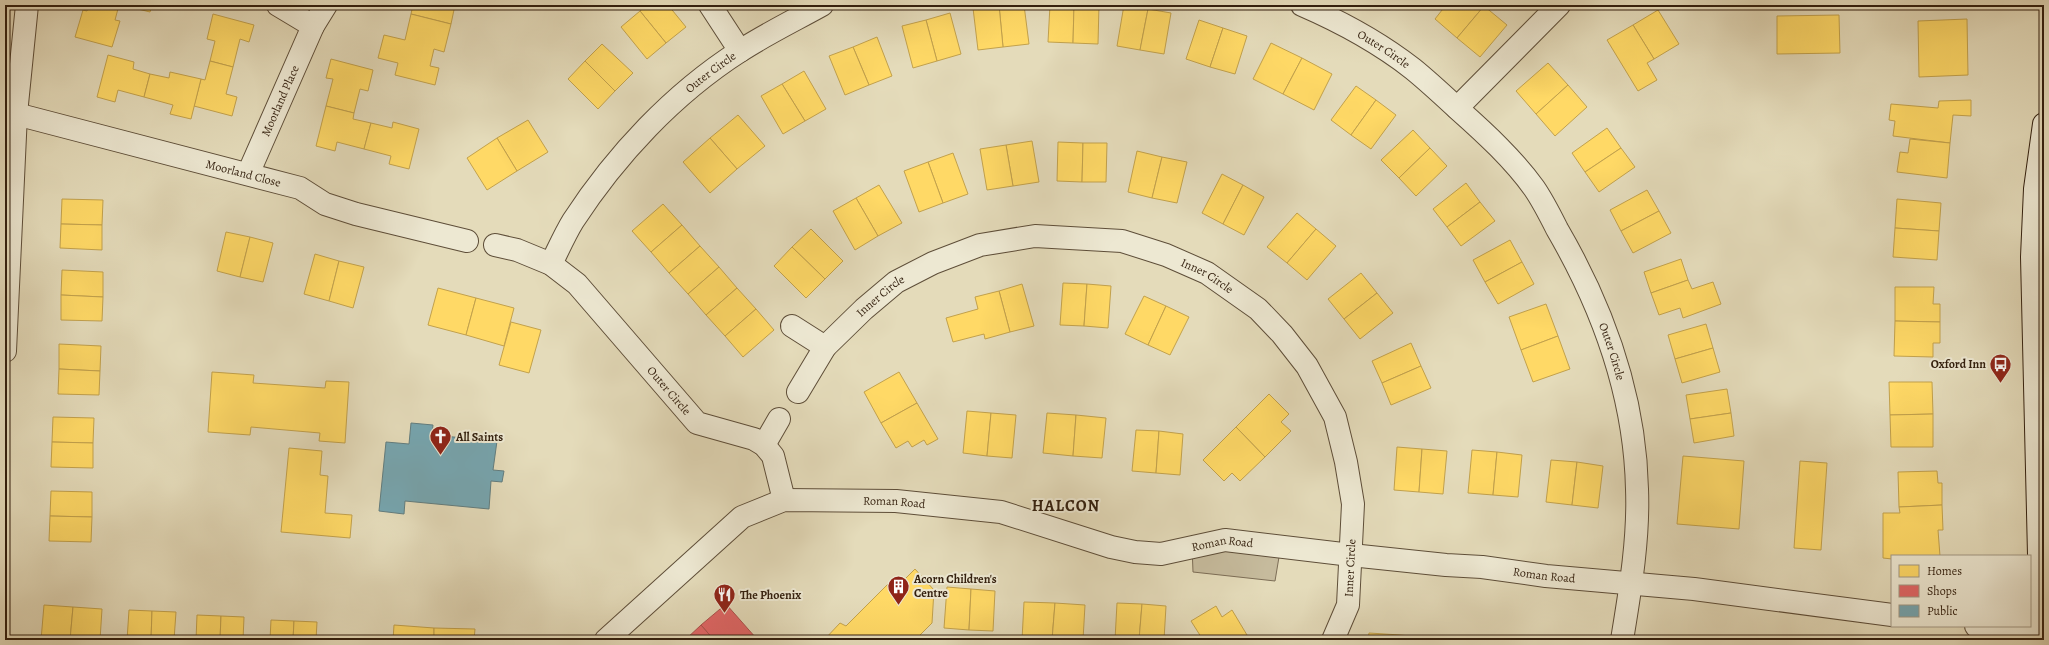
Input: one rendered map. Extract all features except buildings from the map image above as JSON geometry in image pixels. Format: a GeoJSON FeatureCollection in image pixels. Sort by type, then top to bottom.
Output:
{"type":"FeatureCollection","features":[{"type":"Feature","properties":{"kind":"street"},"geometry":{"type":"LineString","coordinates":[[5,351],[16,114],[26,5]]}},
{"type":"Feature","properties":{"kind":"street"},"geometry":{"type":"LineString","coordinates":[[278,5],[312,26]]}},
{"type":"Feature","properties":{"kind":"street","name":"Moorland Place"},"geometry":{"type":"LineString","coordinates":[[248,174],[312,26],[326,5]]}},
{"type":"Feature","properties":{"kind":"street","name":"Outer Circle"},"geometry":{"type":"LineString","coordinates":[[710,5],[740,51]]}},
{"type":"Feature","properties":{"kind":"street","name":"Outer Circle"},"geometry":{"type":"LineString","coordinates":[[551,264],[572,222],[592,193],[635,141],[674,100],[740,51],[822,5]]}},
{"type":"Feature","properties":{"kind":"street","name":"Outer Circle"},"geometry":{"type":"LineString","coordinates":[[1302,5],[1359,34],[1412,68],[1492,139],[1535,189],[1572,253],[1602,318],[1629,412],[1634,447],[1638,490],[1631,584],[1622,640]]}},
{"type":"Feature","properties":{"kind":"street"},"geometry":{"type":"LineString","coordinates":[[1457,108],[1559,5]]}},
{"type":"Feature","properties":{"kind":"street","name":"Moorland Close"},"geometry":{"type":"LineString","coordinates":[[16,114],[300,188],[325,204],[356,214],[467,241]]}},
{"type":"Feature","properties":{"kind":"street"},"geometry":{"type":"LineString","coordinates":[[1984,627],[2041,634],[2041,507],[2032,257],[2035,189],[2044,124]]}},
{"type":"Feature","properties":{"kind":"street","name":"Inner Circle"},"geometry":{"type":"LineString","coordinates":[[798,392],[825,347],[864,309],[896,282],[933,263],[980,245],[1035,236],[1122,241],[1166,255],[1207,273],[1258,309],[1282,334],[1307,366],[1335,417],[1346,462],[1353,504],[1348,606],[1333,640]]}},
{"type":"Feature","properties":{"kind":"street","name":"Outer Circle"},"geometry":{"type":"LineString","coordinates":[[495,245],[518,250],[551,264],[577,284],[697,423],[754,439],[764,445]]}},
{"type":"Feature","properties":{"kind":"street"},"geometry":{"type":"LineString","coordinates":[[792,326],[825,347]]}},
{"type":"Feature","properties":{"kind":"street"},"geometry":{"type":"LineString","coordinates":[[779,419],[764,445],[773,456],[784,500]]}},
{"type":"Feature","properties":{"kind":"street","name":"Roman Road"},"geometry":{"type":"LineString","coordinates":[[606,640],[742,517],[784,500],[896,501],[1001,512],[1111,547],[1135,552],[1161,554],[1226,540],[1446,565],[1482,567],[1631,584],[1694,589],[1891,615]]}},
{"type":"Feature","properties":{"kind":"shaded area"},"geometry":{"type":"Polygon","coordinates":[[[1281,545],[1275,581],[1193,572],[1192,546],[1281,545]]]}},
{"type":"Feature","properties":{"kind":"place","name":"Oxford Inn"},"geometry":{"type":"Point","coordinates":[2001,384]}},
{"type":"Feature","properties":{"kind":"place","name":"All Saints"},"geometry":{"type":"Point","coordinates":[440,456]}},
{"type":"Feature","properties":{"kind":"place","name":"Acorn Children's Centre"},"geometry":{"type":"Point","coordinates":[899,606]}},
{"type":"Feature","properties":{"kind":"place","name":"The Phoenix"},"geometry":{"type":"Point","coordinates":[724,614]}},
{"type":"Feature","properties":{"kind":"district","name":"HALCON"},"geometry":{"type":"Point","coordinates":[1066,506]}}]}
